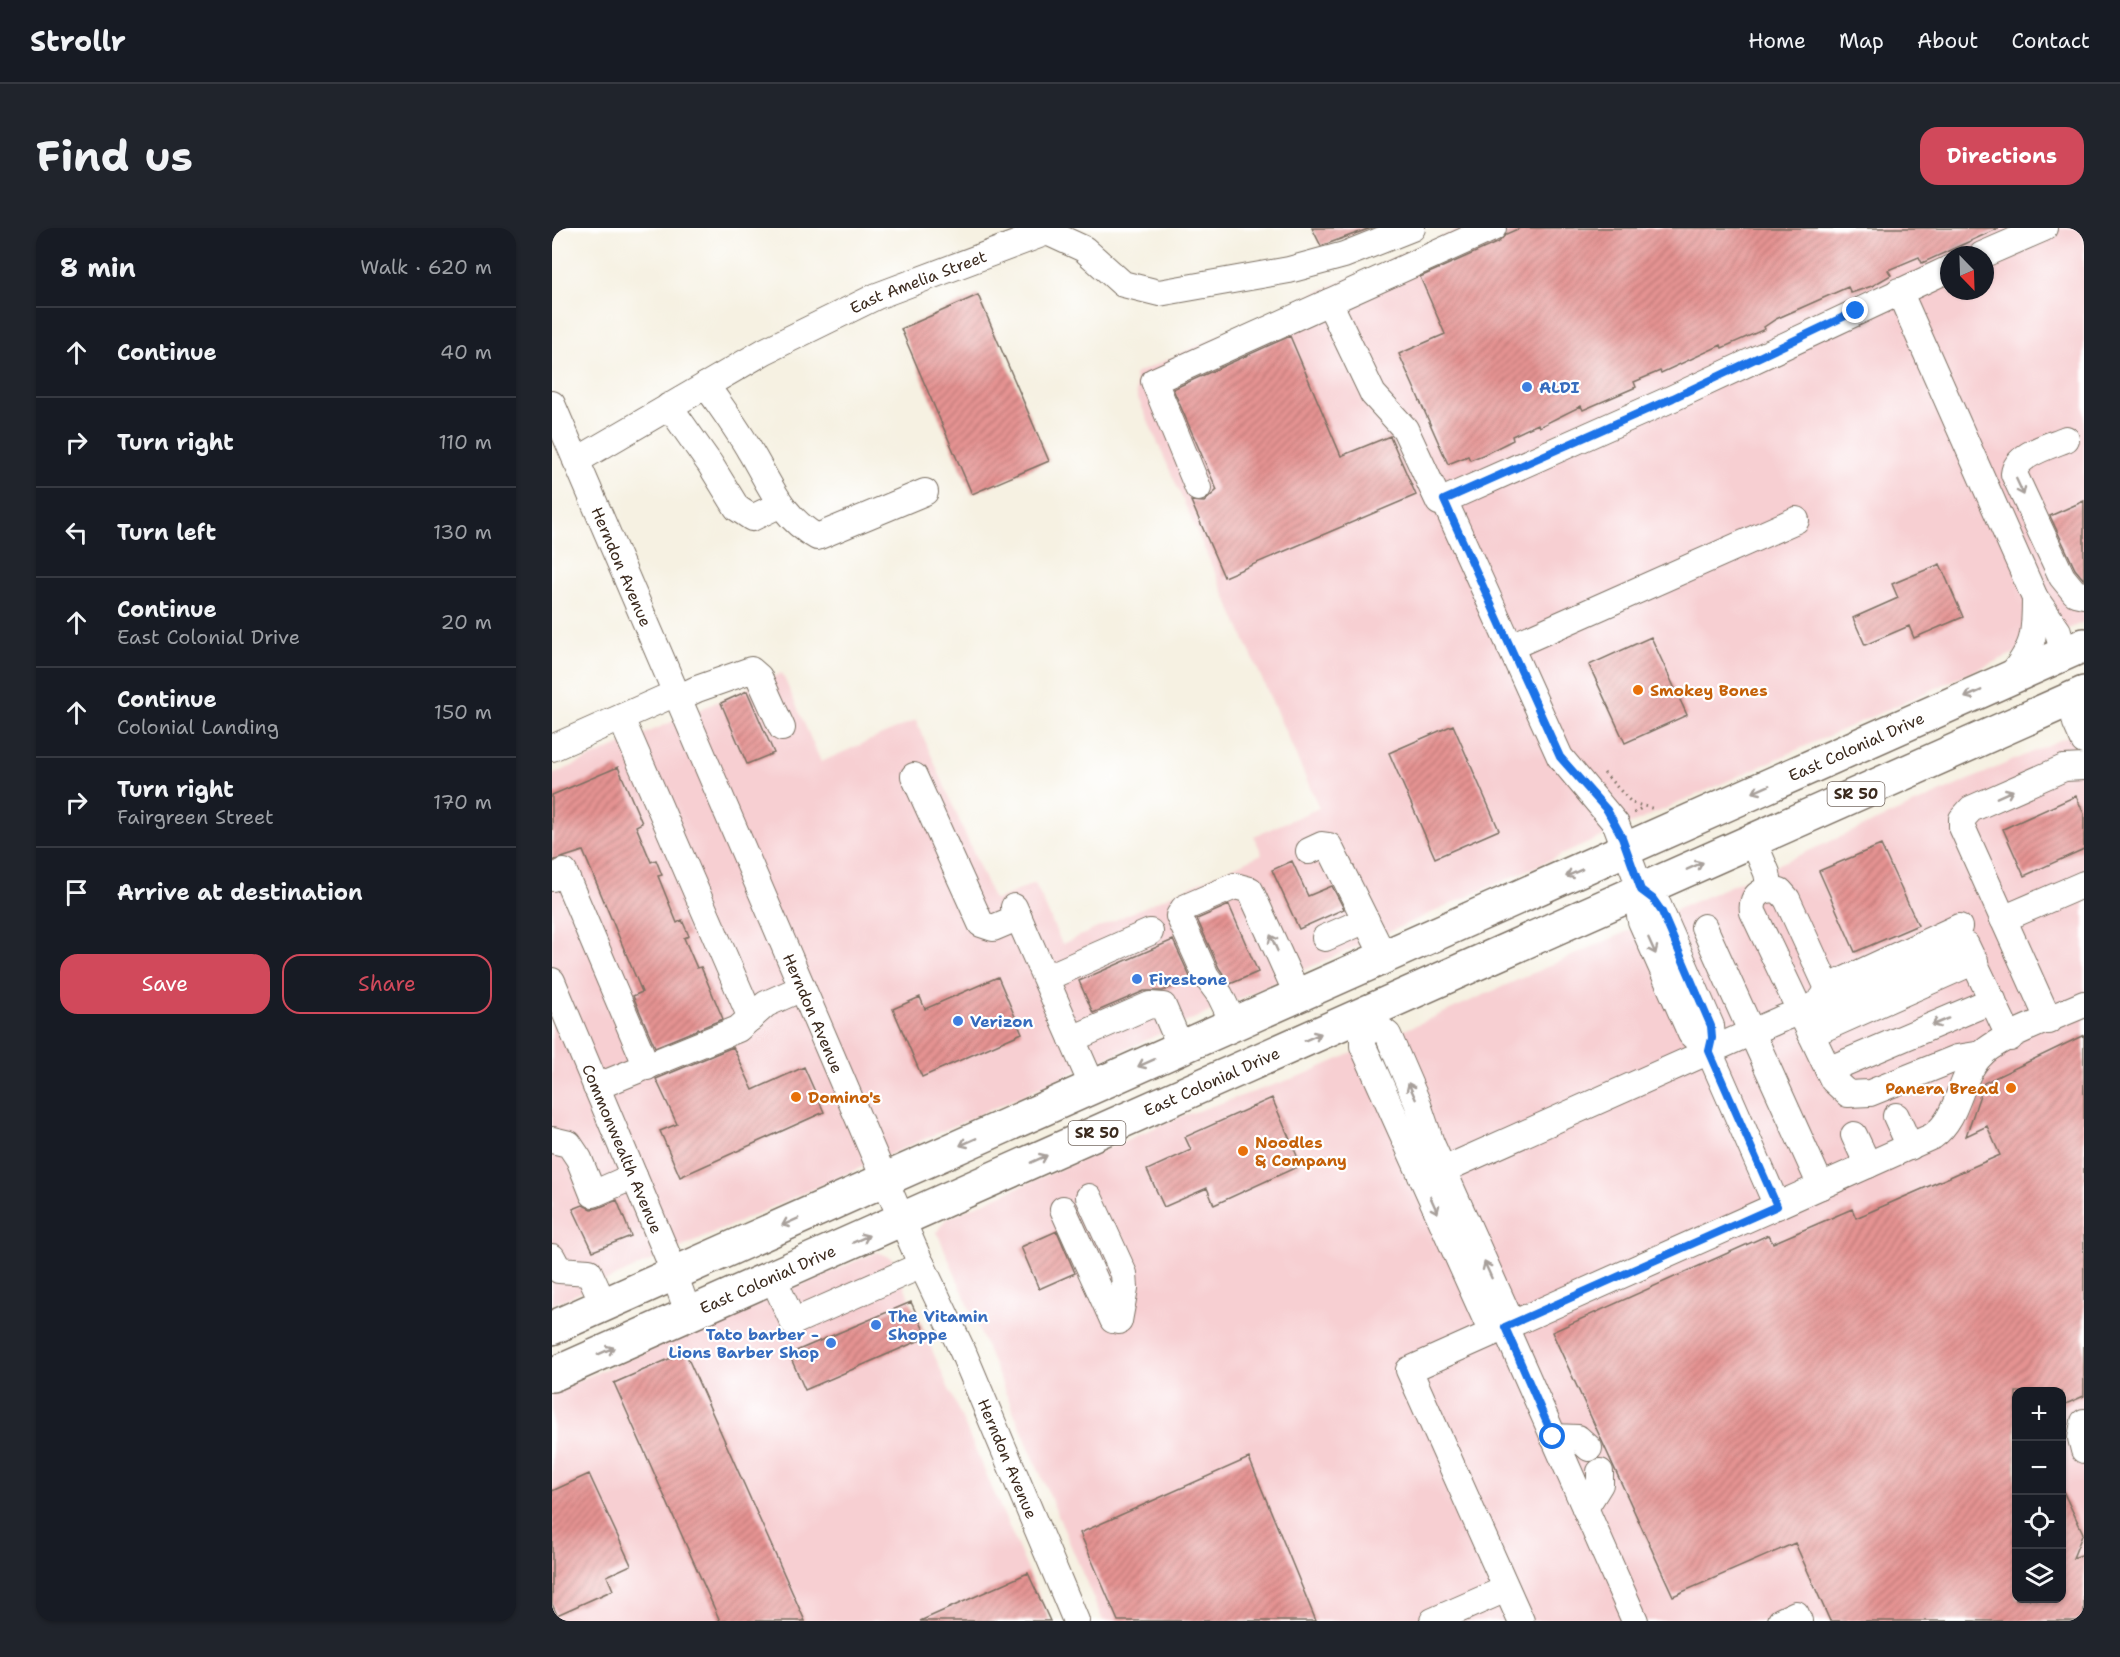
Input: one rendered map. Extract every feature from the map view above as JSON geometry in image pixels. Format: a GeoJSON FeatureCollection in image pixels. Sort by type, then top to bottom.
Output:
{"type":"FeatureCollection","features":[{"type":"Feature","properties":{"kind":"highway","name":"East Colonial Drive"},"geometry":{"type":"LineString","coordinates":[[552,1328],[2009,678],[2077,674]]}},
{"type":"Feature","properties":{"kind":"highway","name":"East Colonial Drive"},"geometry":{"type":"LineString","coordinates":[[552,1375],[1934,761],[2077,674]]}},
{"type":"Feature","properties":{"kind":"highway"},"geometry":{"type":"LineString","coordinates":[[1934,761],[1950,734],[2040,689],[2077,674]]}},
{"type":"Feature","properties":{"kind":"street","name":"East Amelia Street"},"geometry":{"type":"LineString","coordinates":[[576,461],[765,351],[877,296],[1047,232],[1084,249],[1124,284],[1159,293],[1289,270],[1344,255],[1412,228]]}},
{"type":"Feature","properties":{"kind":"street"},"geometry":{"type":"LineString","coordinates":[[1197,488],[1154,381],[1493,228]]}},
{"type":"Feature","properties":{"kind":"street"},"geometry":{"type":"LineString","coordinates":[[1994,250],[2044,228]]}},
{"type":"Feature","properties":{"kind":"street"},"geometry":{"type":"LineString","coordinates":[[1441,500],[1673,398],[1940,273]]}},
{"type":"Feature","properties":{"kind":"street"},"geometry":{"type":"LineString","coordinates":[[1899,291],[2036,598],[2058,631],[2077,674],[2076,723],[2084,741]]}},
{"type":"Feature","properties":{"kind":"street"},"geometry":{"type":"LineString","coordinates":[[1329,302],[1373,394],[1404,429],[1441,500],[1560,757],[1607,810],[1628,849],[1641,890],[1638,905],[1641,921],[1691,1034],[1709,1051],[1777,1206]]}},
{"type":"Feature","properties":{"kind":"street"},"geometry":{"type":"LineString","coordinates":[[706,385],[749,449],[779,505],[801,528],[817,537],[925,492]]}},
{"type":"Feature","properties":{"kind":"street","name":"Herndon Avenue"},"geometry":{"type":"LineString","coordinates":[[552,404],[884,1179],[963,1352],[1076,1621]]}},
{"type":"Feature","properties":{"kind":"street"},"geometry":{"type":"LineString","coordinates":[[669,406],[710,464],[737,508],[752,518],[779,505]]}},
{"type":"Feature","properties":{"kind":"street"},"geometry":{"type":"LineString","coordinates":[[2066,439],[2025,458],[2017,464],[2014,474],[2062,577],[2075,593],[2084,595]]}},
{"type":"Feature","properties":{"kind":"street"},"geometry":{"type":"LineString","coordinates":[[1510,647],[1796,520]]}},
{"type":"Feature","properties":{"kind":"street"},"geometry":{"type":"LineString","coordinates":[[2009,678],[2027,655],[2032,642],[2036,598]]}},
{"type":"Feature","properties":{"kind":"street"},"geometry":{"type":"LineString","coordinates":[[552,748],[677,696],[751,670],[759,677],[782,728]]}},
{"type":"Feature","properties":{"kind":"street"},"geometry":{"type":"LineString","coordinates":[[621,718],[751,1018]]}},
{"type":"Feature","properties":{"kind":"street"},"geometry":{"type":"LineString","coordinates":[[2049,1021],[1962,826],[1964,815],[1977,806],[2064,768],[2084,767]]}},
{"type":"Feature","properties":{"kind":"street"},"geometry":{"type":"LineString","coordinates":[[914,776],[981,924],[993,928],[1017,912],[1093,1087]]}},
{"type":"Feature","properties":{"kind":"street"},"geometry":{"type":"LineString","coordinates":[[1753,840],[1769,879],[1770,889]]}},
{"type":"Feature","properties":{"kind":"street"},"geometry":{"type":"LineString","coordinates":[[1309,851],[1322,845],[1329,846],[1384,957]]}},
{"type":"Feature","properties":{"kind":"street"},"geometry":{"type":"LineString","coordinates":[[552,878],[564,872],[647,1067]]}},
{"type":"Feature","properties":{"kind":"street"},"geometry":{"type":"LineString","coordinates":[[2003,919],[2084,884]]}},
{"type":"Feature","properties":{"kind":"street"},"geometry":{"type":"LineString","coordinates":[[1234,1024],[1220,995],[1206,976],[1179,916],[1184,908],[1235,886],[1251,890],[1298,996]]}},
{"type":"Feature","properties":{"kind":"street"},"geometry":{"type":"LineString","coordinates":[[1826,992],[1787,898],[1780,891],[1770,889],[1757,894],[1753,900],[1753,912],[1828,1070],[1841,1090],[1863,1095],[1957,1058],[1982,1054],[2010,1038],[2084,1004]]}},
{"type":"Feature","properties":{"kind":"street"},"geometry":{"type":"LineString","coordinates":[[1325,938],[1366,920]]}},
{"type":"Feature","properties":{"kind":"street"},"geometry":{"type":"LineString","coordinates":[[1704,927],[1821,1186]]}},
{"type":"Feature","properties":{"kind":"street"},"geometry":{"type":"LineString","coordinates":[[1046,978],[1150,932]]}},
{"type":"Feature","properties":{"kind":"street"},"geometry":{"type":"LineString","coordinates":[[1805,1022],[1826,992],[1966,944]]}},
{"type":"Feature","properties":{"kind":"street"},"geometry":{"type":"LineString","coordinates":[[1432,1173],[1751,1032],[1805,1022],[1966,944]]}},
{"type":"Feature","properties":{"kind":"street"},"geometry":{"type":"LineString","coordinates":[[1966,944],[2010,1038]]}},
{"type":"Feature","properties":{"kind":"street","name":"Commonwealth Avenue"},"geometry":{"type":"LineString","coordinates":[[552,981],[675,1274],[689,1315]]}},
{"type":"Feature","properties":{"kind":"street"},"geometry":{"type":"LineString","coordinates":[[596,1087],[729,1033],[766,1004],[802,988]]}},
{"type":"Feature","properties":{"kind":"street"},"geometry":{"type":"LineString","coordinates":[[1828,1070],[1993,999]]}},
{"type":"Feature","properties":{"kind":"street"},"geometry":{"type":"LineString","coordinates":[[1072,1039],[1150,1005],[1156,1005],[1163,1006],[1181,1048]]}},
{"type":"Feature","properties":{"kind":"street"},"geometry":{"type":"LineString","coordinates":[[1363,1014],[1363,1046],[1432,1173],[1635,1621]]}},
{"type":"Feature","properties":{"kind":"street"},"geometry":{"type":"LineString","coordinates":[[1521,1621],[1409,1370],[1933,1136],[1946,1125],[1970,1069],[1982,1054]]}},
{"type":"Feature","properties":{"kind":"street"},"geometry":{"type":"LineString","coordinates":[[1896,1116],[1910,1147]]}},
{"type":"Feature","properties":{"kind":"street"},"geometry":{"type":"LineString","coordinates":[[1854,1135],[1868,1165]]}},
{"type":"Feature","properties":{"kind":"street"},"geometry":{"type":"LineString","coordinates":[[552,1140],[569,1144],[579,1159],[593,1194],[634,1176]]}},
{"type":"Feature","properties":{"kind":"street"},"geometry":{"type":"LineString","coordinates":[[1076,1203],[1119,1312]]}},
{"type":"Feature","properties":{"kind":"street"},"geometry":{"type":"LineString","coordinates":[[555,1263],[589,1272],[604,1305]]}},
{"type":"Feature","properties":{"kind":"street"},"geometry":{"type":"LineString","coordinates":[[773,1278],[793,1322],[922,1265]]}},
{"type":"Feature","properties":{"kind":"street"},"geometry":{"type":"LineString","coordinates":[[2084,1422],[2081,1438],[2084,1450]]}},
{"type":"Feature","properties":{"kind":"street"},"geometry":{"type":"LineString","coordinates":[[1553,1437],[1578,1438],[1589,1448]]}},
{"type":"Feature","properties":{"kind":"street"},"geometry":{"type":"LineString","coordinates":[[1585,1508],[1600,1484],[1600,1472]]}},
{"type":"Feature","properties":{"kind":"street"},"geometry":{"type":"LineString","coordinates":[[1433,1621],[1506,1589]]}},
{"type":"Feature","properties":{"kind":"street"},"geometry":{"type":"LineString","coordinates":[[1781,1621],[1796,1614],[1799,1621]]}},
{"type":"Feature","properties":{"kind":"path"},"geometry":{"type":"LineString","coordinates":[[1603,772],[1632,803],[1660,809]]}},
{"type":"Feature","properties":{"kind":"shaded area"},"geometry":{"type":"Polygon","coordinates":[[[1461,228],[2084,228],[2084,622],[552,1305],[552,775],[782,673],[821,762],[916,720],[994,901],[1035,883],[1062,944],[1262,854],[1254,836],[1319,808],[1137,396],[1135,374],[1461,228]]]}},
{"type":"Feature","properties":{"kind":"shaded area"},"geometry":{"type":"Polygon","coordinates":[[[2084,729],[2084,1621],[1103,1621],[937,1232],[946,1219],[1177,1118],[1303,1075],[2084,729]]]}},
{"type":"Feature","properties":{"kind":"shaded area"},"geometry":{"type":"Polygon","coordinates":[[[877,1252],[892,1258],[1050,1621],[552,1621],[552,1392],[877,1252]]]}},
{"type":"Feature","properties":{"kind":"building"},"geometry":{"type":"Polygon","coordinates":[[[1312,228],[1371,228],[1321,246],[1312,228]]]}},
{"type":"Feature","properties":{"kind":"building"},"geometry":{"type":"Polygon","coordinates":[[[1520,228],[1999,228],[1959,246],[1940,246],[1940,255],[1922,263],[1919,257],[1888,270],[1891,275],[1872,286],[1851,293],[1848,287],[1776,319],[1764,327],[1765,329],[1634,382],[1636,387],[1583,410],[1581,406],[1539,427],[1538,424],[1512,436],[1513,440],[1485,454],[1470,460],[1468,456],[1448,464],[1399,354],[1445,334],[1420,277],[1499,242],[1506,234],[1520,228]]]}},
{"type":"Feature","properties":{"kind":"building"},"geometry":{"type":"Polygon","coordinates":[[[978,295],[1049,461],[972,494],[901,329],[978,295]]]}},
{"type":"Feature","properties":{"kind":"building"},"geometry":{"type":"Polygon","coordinates":[[[1290,336],[1341,456],[1390,436],[1416,495],[1224,577],[1191,501],[1204,502],[1217,490],[1173,389],[1290,336]]]}},
{"type":"Feature","properties":{"kind":"building"},"geometry":{"type":"Polygon","coordinates":[[[2084,501],[2084,580],[2075,569],[2050,516],[2084,501]]]}},
{"type":"Feature","properties":{"kind":"building"},"geometry":{"type":"Polygon","coordinates":[[[1940,564],[1963,617],[1914,638],[1909,626],[1865,645],[1853,618],[1898,598],[1892,584],[1940,564]]]}},
{"type":"Feature","properties":{"kind":"building","name":"Smokey Bones"},"geometry":{"type":"Polygon","coordinates":[[[1651,637],[1687,715],[1625,743],[1589,665],[1651,637]]]}},
{"type":"Feature","properties":{"kind":"building"},"geometry":{"type":"Polygon","coordinates":[[[747,691],[774,753],[747,764],[721,703],[747,691]]]}},
{"type":"Feature","properties":{"kind":"building"},"geometry":{"type":"Polygon","coordinates":[[[1453,725],[1499,830],[1435,858],[1389,753],[1453,725]]]}},
{"type":"Feature","properties":{"kind":"building"},"geometry":{"type":"Polygon","coordinates":[[[618,767],[642,823],[636,826],[651,862],[656,860],[662,875],[658,876],[677,923],[682,920],[689,936],[684,938],[697,968],[701,967],[723,1019],[655,1047],[633,996],[642,992],[583,851],[552,861],[552,795],[618,767]]]}},
{"type":"Feature","properties":{"kind":"building"},"geometry":{"type":"Polygon","coordinates":[[[2076,796],[2084,814],[2084,849],[2024,876],[2003,829],[2076,796]]]}},
{"type":"Feature","properties":{"kind":"building"},"geometry":{"type":"Polygon","coordinates":[[[1881,845],[1918,925],[1855,952],[1819,871],[1881,845]]]}},
{"type":"Feature","properties":{"kind":"building"},"geometry":{"type":"Polygon","coordinates":[[[1292,861],[1308,896],[1332,886],[1344,909],[1299,929],[1272,870],[1292,861]]]}},
{"type":"Feature","properties":{"kind":"building"},"geometry":{"type":"Polygon","coordinates":[[[1229,905],[1258,972],[1230,984],[1219,968],[1197,919],[1229,905]]]}},
{"type":"Feature","properties":{"kind":"building","name":"Firestone"},"geometry":{"type":"Polygon","coordinates":[[[1173,940],[1191,979],[1163,991],[1144,991],[1093,1013],[1079,981],[1173,940]]]}},
{"type":"Feature","properties":{"kind":"building","name":"Verizon"},"geometry":{"type":"Polygon","coordinates":[[[998,977],[1022,1033],[922,1077],[893,1009],[920,997],[925,1009],[998,977]]]}},
{"type":"Feature","properties":{"kind":"building"},"geometry":{"type":"Polygon","coordinates":[[[2084,1035],[2084,1396],[2066,1404],[2066,1387],[2012,1387],[2012,1603],[2066,1603],[2066,1497],[2083,1533],[2073,1558],[2084,1554],[2084,1621],[1830,1621],[1795,1543],[1673,1596],[1552,1332],[1768,1235],[1773,1243],[1852,1209],[1856,1218],[2000,1155],[1987,1126],[1966,1136],[1984,1083],[2084,1035]]]}},
{"type":"Feature","properties":{"kind":"building"},"geometry":{"type":"Polygon","coordinates":[[[733,1047],[753,1090],[804,1067],[824,1112],[680,1177],[660,1131],[677,1124],[656,1079],[733,1047]]]}},
{"type":"Feature","properties":{"kind":"building","name":"Noodles & Company"},"geometry":{"type":"Polygon","coordinates":[[[1272,1098],[1301,1165],[1214,1205],[1207,1188],[1164,1207],[1147,1170],[1191,1150],[1185,1137],[1272,1098]]]}},
{"type":"Feature","properties":{"kind":"building"},"geometry":{"type":"Polygon","coordinates":[[[617,1200],[631,1236],[593,1251],[573,1209],[583,1205],[591,1209],[598,1208],[617,1200]]]}},
{"type":"Feature","properties":{"kind":"building"},"geometry":{"type":"Polygon","coordinates":[[[1057,1231],[1075,1273],[1039,1289],[1021,1247],[1057,1231]]]}},
{"type":"Feature","properties":{"kind":"building"},"geometry":{"type":"Polygon","coordinates":[[[911,1302],[927,1337],[805,1390],[789,1354],[911,1302]]]}},
{"type":"Feature","properties":{"kind":"building"},"geometry":{"type":"Polygon","coordinates":[[[685,1352],[805,1621],[720,1621],[614,1383],[685,1352]]]}},
{"type":"Feature","properties":{"kind":"building"},"geometry":{"type":"Polygon","coordinates":[[[1249,1458],[1316,1621],[1118,1621],[1080,1533],[1249,1458]]]}},
{"type":"Feature","properties":{"kind":"building"},"geometry":{"type":"Polygon","coordinates":[[[589,1474],[631,1565],[607,1576],[613,1590],[557,1615],[552,1604],[552,1491],[589,1474]]]}},
{"type":"Feature","properties":{"kind":"building"},"geometry":{"type":"Polygon","coordinates":[[[1028,1573],[1050,1621],[920,1621],[1028,1573]]]}},
{"type":"Feature","properties":{"kind":"place","name":"ALDI"},"geometry":{"type":"Point","coordinates":[1527,387]}},
{"type":"Feature","properties":{"kind":"place","name":"Smokey Bones"},"geometry":{"type":"Point","coordinates":[1638,690]}},
{"type":"Feature","properties":{"kind":"place","name":"Firestone"},"geometry":{"type":"Point","coordinates":[1137,979]}},
{"type":"Feature","properties":{"kind":"place","name":"Verizon"},"geometry":{"type":"Point","coordinates":[958,1021]}},
{"type":"Feature","properties":{"kind":"place","name":"Panera Bread"},"geometry":{"type":"Point","coordinates":[2011,1088]}},
{"type":"Feature","properties":{"kind":"place","name":"Domino's"},"geometry":{"type":"Point","coordinates":[796,1097]}},
{"type":"Feature","properties":{"kind":"place","name":"Noodles & Company"},"geometry":{"type":"Point","coordinates":[1243,1151]}},
{"type":"Feature","properties":{"kind":"place","name":"The Vitamin Shoppe"},"geometry":{"type":"Point","coordinates":[876,1325]}},
{"type":"Feature","properties":{"kind":"place","name":"Tato barber - Lions Barber Shop"},"geometry":{"type":"Point","coordinates":[831,1343]}},
{"type":"Feature","properties":{"kind":"route"},"geometry":{"type":"LineString","coordinates":[[1553,1437],[1505,1327],[1777,1206],[1709,1051],[1712,1038],[1711,1026],[1662,912],[1653,899],[1641,890],[1622,837],[1607,810],[1560,757],[1444,500],[1673,398],[1856,311]]}}]}
